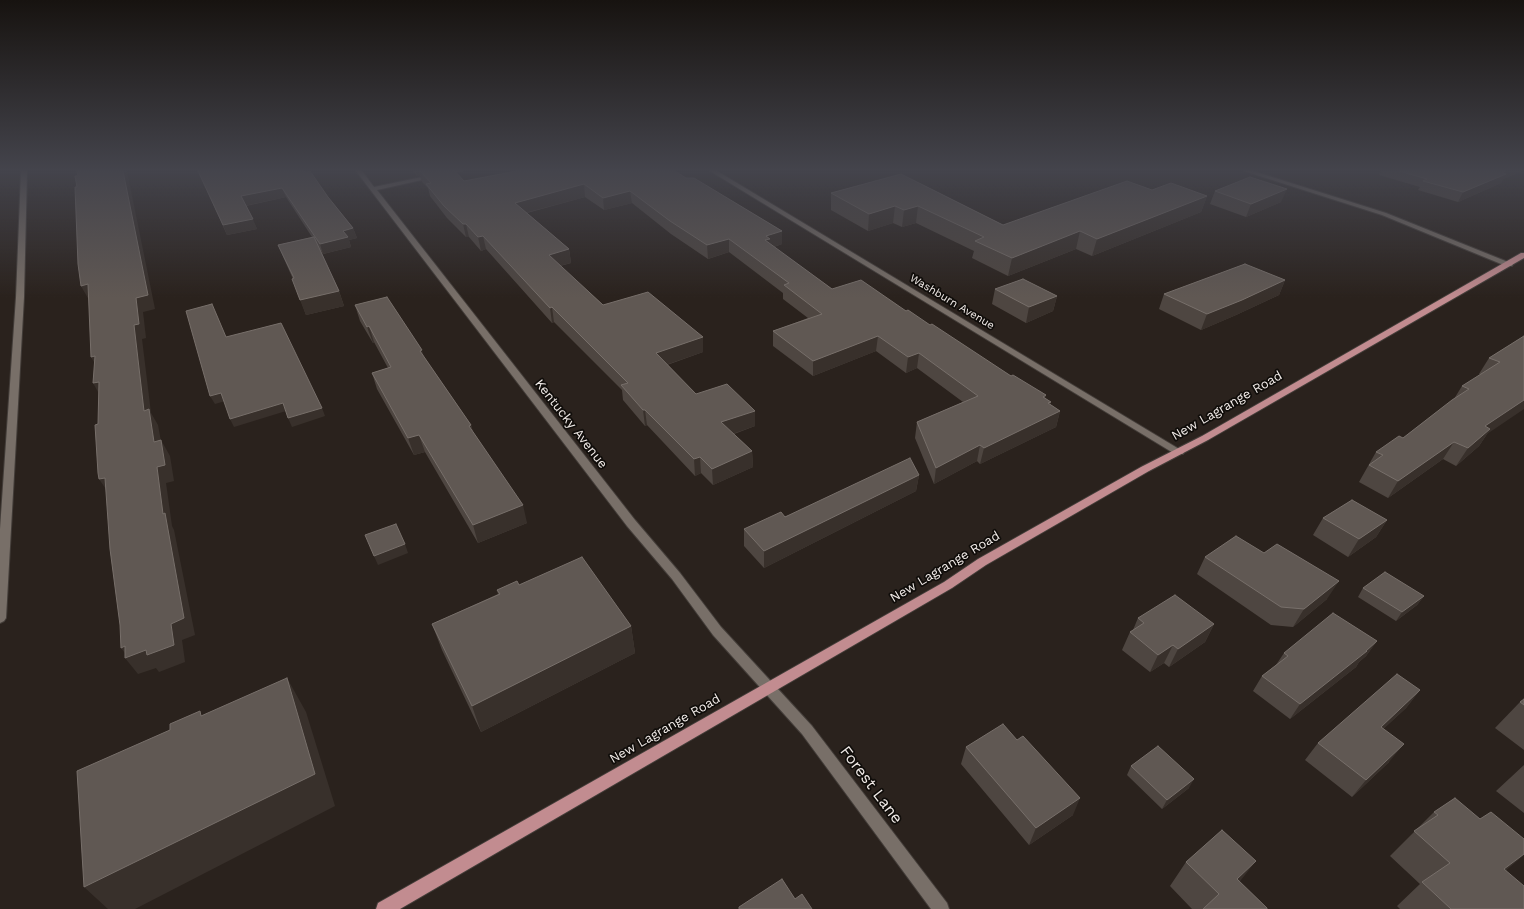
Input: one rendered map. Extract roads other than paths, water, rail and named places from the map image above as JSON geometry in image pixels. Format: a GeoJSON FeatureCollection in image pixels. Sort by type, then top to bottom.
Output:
{"type":"FeatureCollection","features":[{"type":"Feature","properties":{"kind":"main road","name":"New Lagrange Road"},"geometry":{"type":"LineString","coordinates":[[384,909],[948,586],[989,558],[1145,468],[1179,452],[1524,255]]}},
{"type":"Feature","properties":{"kind":"street"},"geometry":{"type":"LineString","coordinates":[[0,618],[19,305],[22,213]]}},
{"type":"Feature","properties":{"kind":"street","name":"Kentucky Avenue"},"geometry":{"type":"LineString","coordinates":[[392,213],[631,523],[676,576],[718,631],[768,688]]}},
{"type":"Feature","properties":{"kind":"street","name":"Washburn Avenue"},"geometry":{"type":"LineString","coordinates":[[783,213],[1179,452]]}},
{"type":"Feature","properties":{"kind":"street"},"geometry":{"type":"LineString","coordinates":[[1382,213],[1509,264]]}},
{"type":"Feature","properties":{"kind":"street","name":"Forest Lane"},"geometry":{"type":"LineString","coordinates":[[768,688],[807,730],[830,759],[941,909]]}}]}
